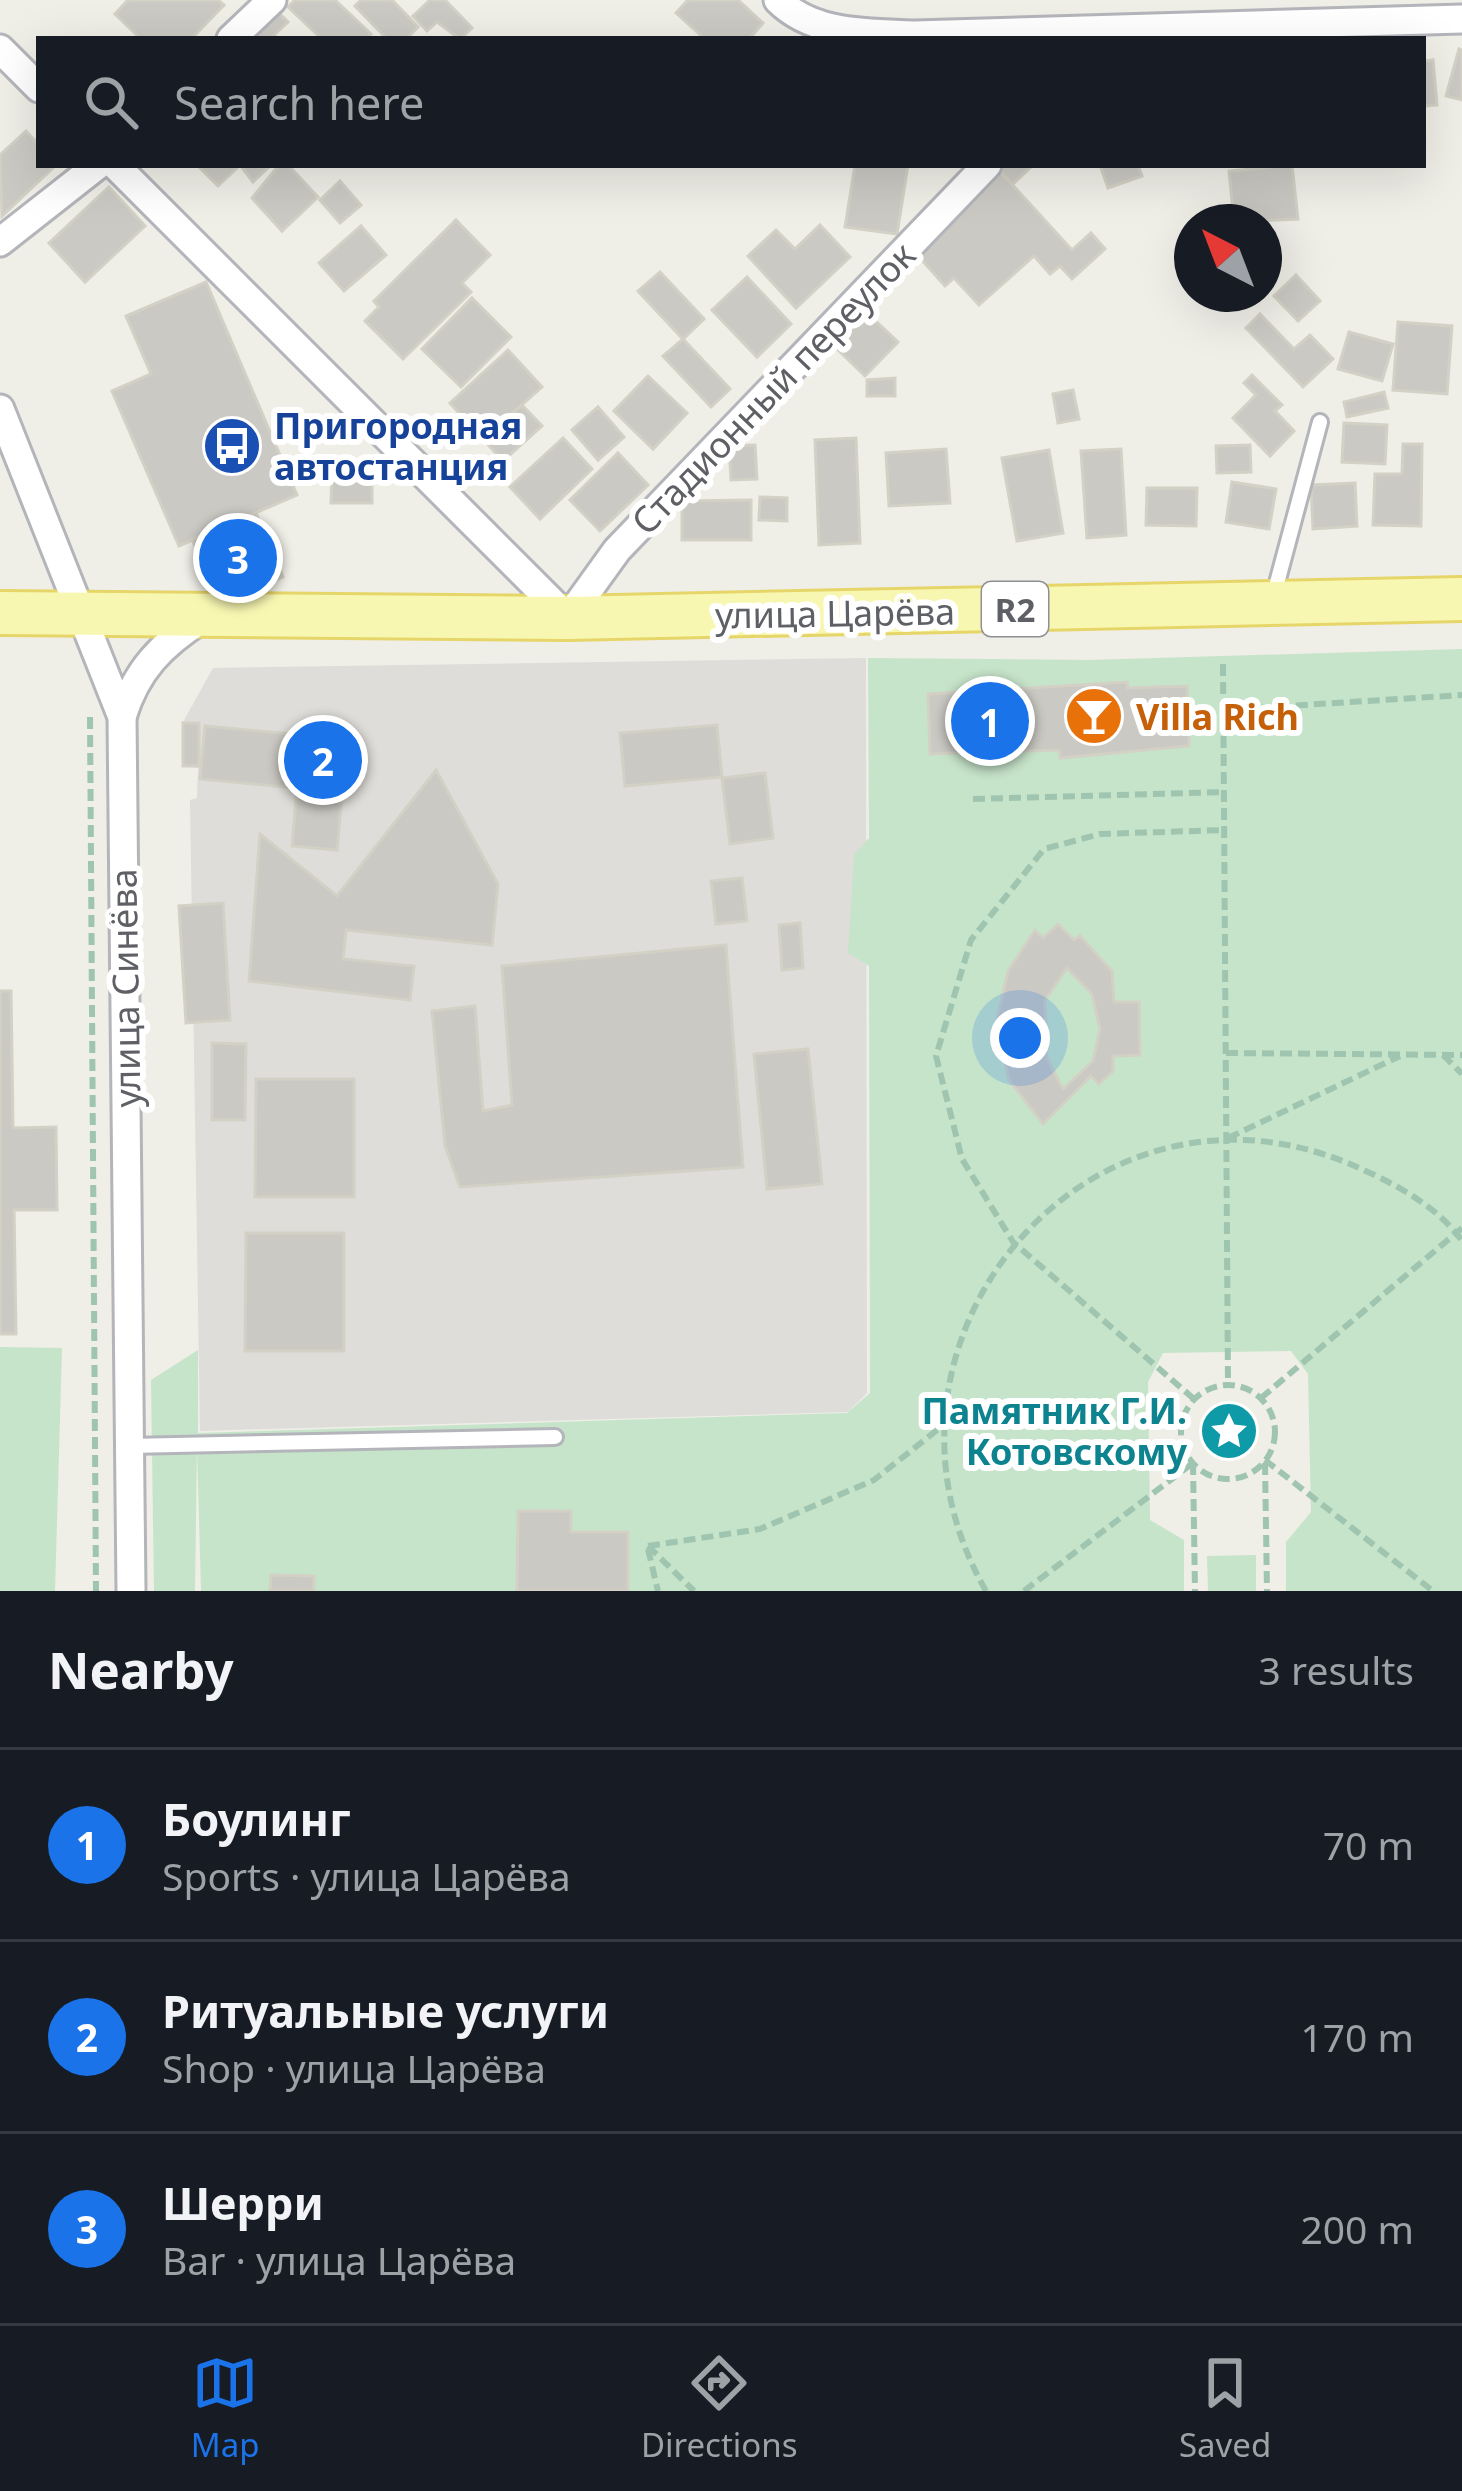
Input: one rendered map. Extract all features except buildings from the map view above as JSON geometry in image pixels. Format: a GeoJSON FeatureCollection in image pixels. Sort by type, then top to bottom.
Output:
{"type":"FeatureCollection","features":[{"type":"Feature","properties":{"kind":"main road","name":"улица Царёва"},"geometry":{"type":"LineString","coordinates":[[0,613],[568,619],[1462,599]]}},
{"type":"Feature","properties":{"kind":"street"},"geometry":{"type":"LineString","coordinates":[[234,36],[272,0]]}},
{"type":"Feature","properties":{"kind":"street"},"geometry":{"type":"LineString","coordinates":[[778,0],[795,18],[850,32],[915,35],[1116,22],[1462,19]]}},
{"type":"Feature","properties":{"kind":"street"},"geometry":{"type":"LineString","coordinates":[[0,50],[36,85]]}},
{"type":"Feature","properties":{"kind":"street"},"geometry":{"type":"LineString","coordinates":[[0,242],[94,168]]}},
{"type":"Feature","properties":{"kind":"street"},"geometry":{"type":"LineString","coordinates":[[119,168],[568,619]]}},
{"type":"Feature","properties":{"kind":"street","name":"Стадионный переулок"},"geometry":{"type":"LineString","coordinates":[[568,619],[617,550],[984,168]]}},
{"type":"Feature","properties":{"kind":"street","name":"улица Синёва"},"geometry":{"type":"LineString","coordinates":[[0,409],[122,717],[131,1591]]}},
{"type":"Feature","properties":{"kind":"street"},"geometry":{"type":"LineString","coordinates":[[122,717],[132,684],[151,657],[206,616]]}},
{"type":"Feature","properties":{"kind":"lane"},"geometry":{"type":"LineString","coordinates":[[1271,603],[1321,422]]}},
{"type":"Feature","properties":{"kind":"lane"},"geometry":{"type":"LineString","coordinates":[[130,1446],[555,1437]]}},
{"type":"Feature","properties":{"kind":"path"},"geometry":{"type":"LineString","coordinates":[[1223,664],[1228,1384]]}},
{"type":"Feature","properties":{"kind":"path"},"geometry":{"type":"LineString","coordinates":[[1223,710],[1462,695]]}},
{"type":"Feature","properties":{"kind":"path"},"geometry":{"type":"LineString","coordinates":[[90,701],[96,1591]]}},
{"type":"Feature","properties":{"kind":"path"},"geometry":{"type":"LineString","coordinates":[[973,799],[1224,792]]}},
{"type":"Feature","properties":{"kind":"path"},"geometry":{"type":"LineString","coordinates":[[1194,1399],[1013,1242],[962,1160],[936,1056],[971,940],[1044,849],[1100,834],[1224,830]]}},
{"type":"Feature","properties":{"kind":"path"},"geometry":{"type":"LineString","coordinates":[[1226,1053],[1462,1055]]}},
{"type":"Feature","properties":{"kind":"path"},"geometry":{"type":"LineString","coordinates":[[1226,1139],[1309,1095],[1403,1054]]}},
{"type":"Feature","properties":{"kind":"path"},"geometry":{"type":"LineString","coordinates":[[1443,1055],[1462,1074]]}},
{"type":"Feature","properties":{"kind":"path"},"geometry":{"type":"LineString","coordinates":[[986,1591],[966,1556],[946,1493],[941,1427],[961,1328],[1013,1242],[1073,1189],[1145,1154],[1226,1139],[1311,1148],[1393,1182],[1459,1231],[1462,1241]]}},
{"type":"Feature","properties":{"kind":"path"},"geometry":{"type":"LineString","coordinates":[[1262,1398],[1459,1231]]}},
{"type":"Feature","properties":{"kind":"path"},"geometry":{"type":"LineString","coordinates":[[1196,1591],[1193,1463],[1181,1431],[1194,1399],[1228,1384],[1262,1398],[1275,1429],[1265,1460],[1268,1591]]}},
{"type":"Feature","properties":{"kind":"path"},"geometry":{"type":"LineString","coordinates":[[647,1546],[760,1529],[874,1480],[941,1427]]}},
{"type":"Feature","properties":{"kind":"path"},"geometry":{"type":"LineString","coordinates":[[1193,1463],[1209,1475],[1229,1479],[1250,1474],[1265,1460]]}},
{"type":"Feature","properties":{"kind":"path"},"geometry":{"type":"LineString","coordinates":[[1265,1460],[1433,1591]]}},
{"type":"Feature","properties":{"kind":"path"},"geometry":{"type":"LineString","coordinates":[[1024,1591],[1193,1463]]}},
{"type":"Feature","properties":{"kind":"path"},"geometry":{"type":"LineString","coordinates":[[647,1546],[658,1591]]}},
{"type":"Feature","properties":{"kind":"path"},"geometry":{"type":"LineString","coordinates":[[647,1546],[694,1591]]}},
{"type":"Feature","properties":{"kind":"shaded area"},"geometry":{"type":"Polygon","coordinates":[[[866,658],[867,1393],[848,1412],[200,1431],[190,800],[197,798],[198,768],[182,766],[183,722],[213,668],[866,658]]]}},
{"type":"Feature","properties":{"kind":"green space"},"geometry":{"type":"Polygon","coordinates":[[[1462,649],[1462,1591],[1286,1591],[1286,1542],[1311,1512],[1308,1374],[1291,1351],[1163,1353],[1148,1382],[1150,1520],[1184,1540],[1184,1591],[201,1591],[197,1445],[195,1591],[154,1591],[151,1380],[198,1350],[198,1433],[847,1413],[870,1393],[869,966],[848,953],[854,855],[869,838],[868,658],[1089,660],[1462,649]]]}},
{"type":"Feature","properties":{"kind":"green space"},"geometry":{"type":"Polygon","coordinates":[[[0,1347],[62,1348],[55,1591],[0,1591],[0,1347]]]}},
{"type":"Feature","properties":{"kind":"green space"},"geometry":{"type":"Polygon","coordinates":[[[1256,1555],[1256,1591],[1208,1591],[1207,1556],[1256,1555]]]}},
{"type":"Feature","properties":{"kind":"place","name":"Пригородная автостанция"},"geometry":{"type":"Point","coordinates":[232,446]}},
{"type":"Feature","properties":{"kind":"place","name":"Шерри"},"geometry":{"type":"Point","coordinates":[238,558]}},
{"type":"Feature","properties":{"kind":"place","name":"Villa Rich"},"geometry":{"type":"Point","coordinates":[1094,716]}},
{"type":"Feature","properties":{"kind":"place","name":"Боулинг"},"geometry":{"type":"Point","coordinates":[990,721]}},
{"type":"Feature","properties":{"kind":"place","name":"Ритуальные услуги"},"geometry":{"type":"Point","coordinates":[323,760]}},
{"type":"Feature","properties":{"kind":"place","name":"Памятник Г.И. Котовскому"},"geometry":{"type":"Point","coordinates":[1229,1431]}}]}
